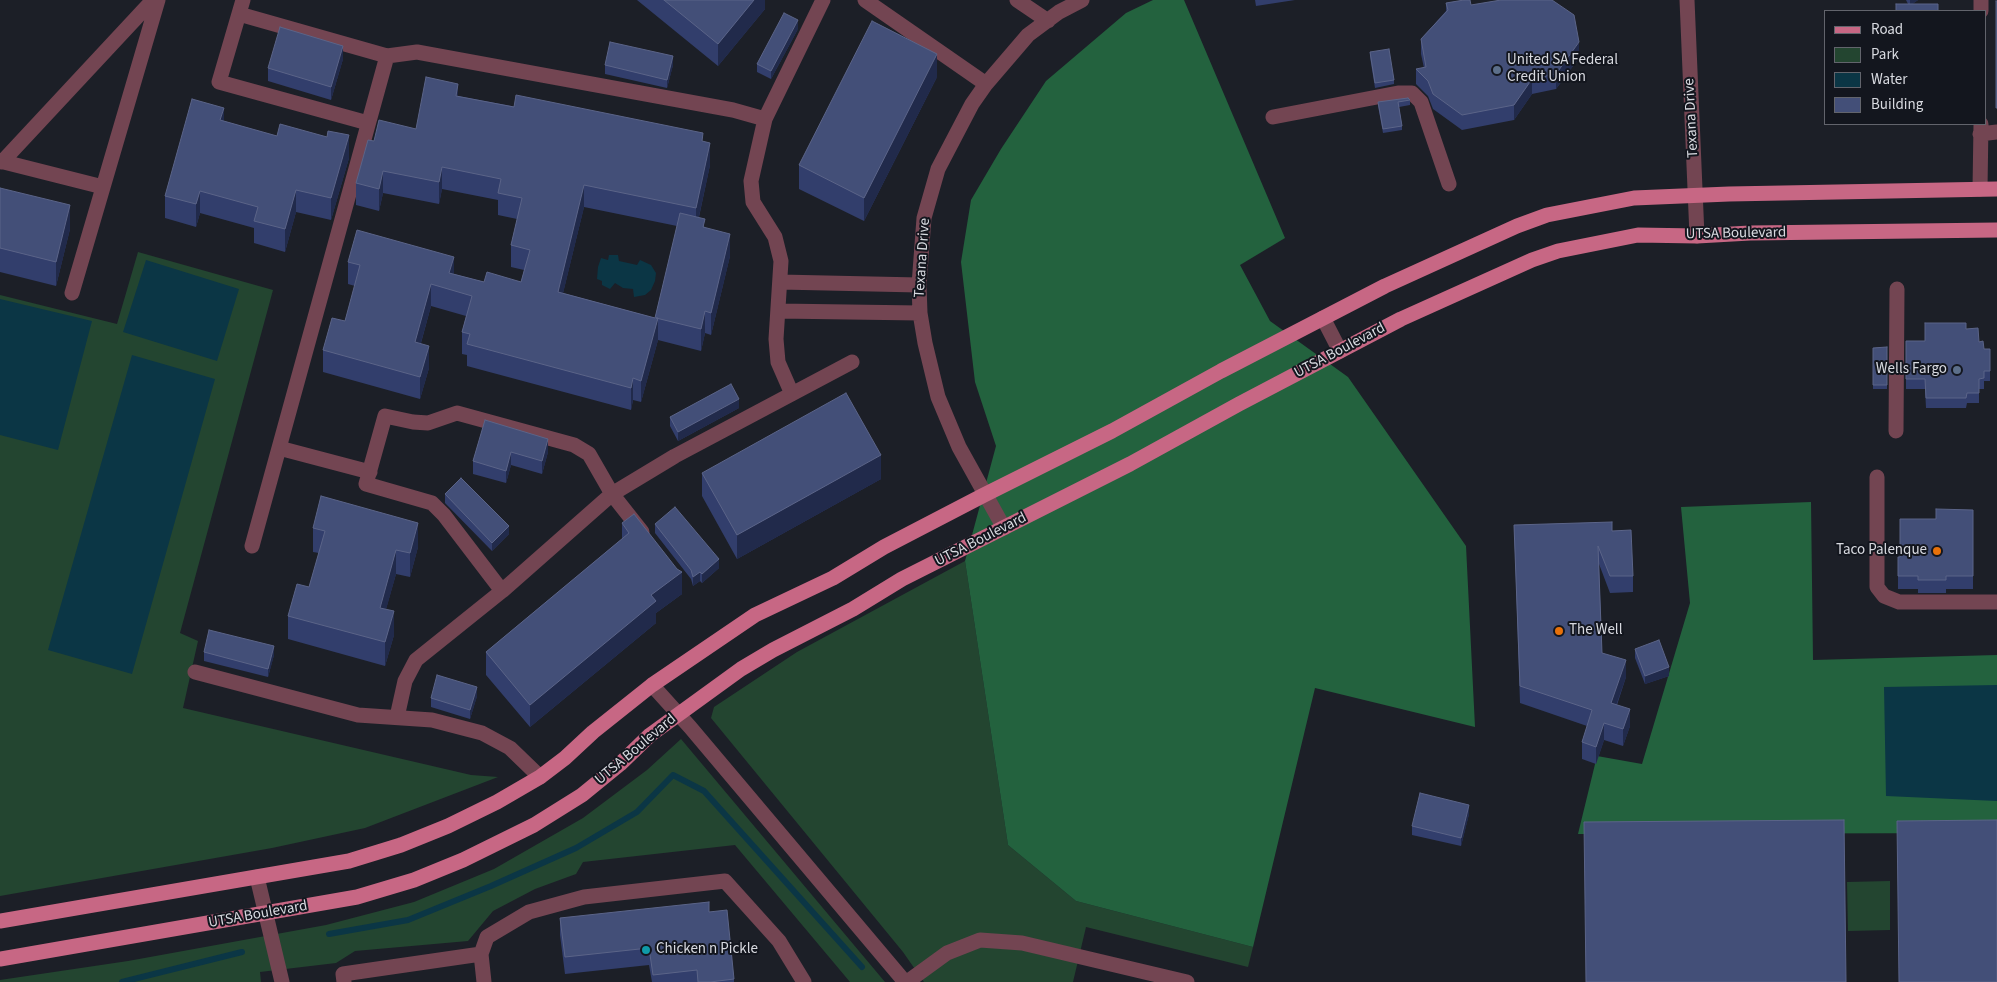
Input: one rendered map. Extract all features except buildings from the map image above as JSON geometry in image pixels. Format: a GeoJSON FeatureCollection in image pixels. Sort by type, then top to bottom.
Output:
{"type":"FeatureCollection","features":[{"type":"Feature","properties":{"kind":"main road"},"geometry":{"type":"LineString","coordinates":[[0,922],[349,861],[401,845],[448,826],[497,802],[540,777],[652,685],[755,616],[832,578],[884,547],[984,494],[1112,431],[1221,371],[1384,286],[1517,226],[1547,216],[1634,198],[1997,189]]}},
{"type":"Feature","properties":{"kind":"main road","name":"UTSA Boulevard"},"geometry":{"type":"LineString","coordinates":[[0,959],[357,897],[414,880],[463,860],[534,825],[582,795],[620,764],[650,735],[741,669],[773,650],[853,609],[902,579],[1130,464],[1401,319],[1532,260],[1558,251],[1638,235],[1697,236],[1750,233],[1997,230]]}},
{"type":"Feature","properties":{"kind":"street"},"geometry":{"type":"LineString","coordinates":[[103,187],[1,162],[153,0]]}},
{"type":"Feature","properties":{"kind":"street"},"geometry":{"type":"LineString","coordinates":[[72,293],[158,0]]}},
{"type":"Feature","properties":{"kind":"street"},"geometry":{"type":"LineString","coordinates":[[792,394],[778,362],[776,339],[781,261],[775,237],[753,202],[751,181],[765,119],[823,0]]}},
{"type":"Feature","properties":{"kind":"street"},"geometry":{"type":"LineString","coordinates":[[865,0],[986,84]]}},
{"type":"Feature","properties":{"kind":"street"},"geometry":{"type":"LineString","coordinates":[[1017,0],[1048,20]]}},
{"type":"Feature","properties":{"kind":"street","name":"Texana Drive"},"geometry":{"type":"LineString","coordinates":[[1004,528],[959,447],[938,397],[925,344],[920,313],[918,285],[924,218],[938,169],[972,104],[986,84],[1028,35],[1059,12],[1082,0]]}},
{"type":"Feature","properties":{"kind":"street","name":"Texana Drive"},"geometry":{"type":"LineString","coordinates":[[1687,0],[1697,236]]}},
{"type":"Feature","properties":{"kind":"street"},"geometry":{"type":"LineString","coordinates":[[368,122],[220,82],[241,7],[387,56],[417,52],[733,110],[765,119]]}},
{"type":"Feature","properties":{"kind":"street"},"geometry":{"type":"LineString","coordinates":[[252,546],[387,56]]}},
{"type":"Feature","properties":{"kind":"street"},"geometry":{"type":"LineString","coordinates":[[1273,117],[1412,93],[1421,102],[1449,184]]}},
{"type":"Feature","properties":{"kind":"street"},"geometry":{"type":"LineString","coordinates":[[1980,189],[1980,129],[1997,132]]}},
{"type":"Feature","properties":{"kind":"street"},"geometry":{"type":"LineString","coordinates":[[780,282],[918,285]]}},
{"type":"Feature","properties":{"kind":"street"},"geometry":{"type":"LineString","coordinates":[[1896,431],[1897,289]]}},
{"type":"Feature","properties":{"kind":"street"},"geometry":{"type":"LineString","coordinates":[[778,311],[920,313]]}},
{"type":"Feature","properties":{"kind":"street"},"geometry":{"type":"LineString","coordinates":[[1324,318],[1340,351]]}},
{"type":"Feature","properties":{"kind":"street"},"geometry":{"type":"LineString","coordinates":[[397,717],[405,681],[416,660],[502,591],[612,494],[675,456],[852,362]]}},
{"type":"Feature","properties":{"kind":"street"},"geometry":{"type":"LineString","coordinates":[[502,591],[444,515],[432,503],[366,484],[385,416],[428,423],[457,414],[574,445],[589,454],[612,494],[654,547]]}},
{"type":"Feature","properties":{"kind":"street"},"geometry":{"type":"LineString","coordinates":[[279,448],[370,472]]}},
{"type":"Feature","properties":{"kind":"street"},"geometry":{"type":"LineString","coordinates":[[1877,477],[1877,587],[1884,596],[1899,602],[1997,602]]}},
{"type":"Feature","properties":{"kind":"street"},"geometry":{"type":"LineString","coordinates":[[195,672],[358,715],[432,720],[482,732],[510,748],[540,777]]}},
{"type":"Feature","properties":{"kind":"street"},"geometry":{"type":"LineString","coordinates":[[652,685],[906,982],[947,953],[980,940],[1022,943],[1187,982]]}},
{"type":"Feature","properties":{"kind":"street"},"geometry":{"type":"LineString","coordinates":[[257,877],[282,982]]}},
{"type":"Feature","properties":{"kind":"street"},"geometry":{"type":"LineString","coordinates":[[484,982],[481,954],[487,937],[529,912],[584,897],[725,881],[779,941],[804,982]]}},
{"type":"Feature","properties":{"kind":"street"},"geometry":{"type":"LineString","coordinates":[[344,982],[343,974],[481,954]]}},
{"type":"Feature","properties":{"kind":"green space"},"geometry":{"type":"Polygon","coordinates":[[[1153,0],[1184,0],[1285,238],[1240,265],[1270,321],[1348,377],[1466,546],[1475,727],[1315,688],[1253,947],[1076,901],[1008,845],[965,561],[996,446],[975,382],[961,262],[971,200],[1001,149],[1046,81],[1126,13],[1153,0]]]}},
{"type":"Feature","properties":{"kind":"green space"},"geometry":{"type":"Polygon","coordinates":[[[138,252],[273,290],[180,633],[198,641],[183,708],[471,775],[498,777],[365,828],[272,848],[0,896],[0,295],[117,324],[138,252]]]}},
{"type":"Feature","properties":{"kind":"green space"},"geometry":{"type":"Polygon","coordinates":[[[1811,502],[1813,660],[1997,655],[1997,833],[1578,834],[1597,756],[1642,764],[1690,603],[1681,507],[1811,502]]]}},
{"type":"Feature","properties":{"kind":"green space"},"geometry":{"type":"Polygon","coordinates":[[[965,561],[1008,845],[1076,901],[1253,947],[1248,967],[1086,927],[1073,982],[924,982],[903,952],[711,718],[714,707],[797,652],[965,561]]]}},
{"type":"Feature","properties":{"kind":"green space"},"geometry":{"type":"Polygon","coordinates":[[[681,739],[885,982],[850,982],[735,845],[583,862],[576,874],[535,889],[493,911],[468,941],[355,951],[336,963],[260,972],[261,982],[0,982],[0,980],[128,961],[326,925],[414,902],[494,869],[583,818],[647,770],[681,739]]]}},
{"type":"Feature","properties":{"kind":"green space"},"geometry":{"type":"Polygon","coordinates":[[[1890,881],[1890,930],[1848,931],[1847,882],[1890,881]]]}},
{"type":"Feature","properties":{"kind":"water"},"geometry":{"type":"Polygon","coordinates":[[[609,255],[618,255],[619,261],[637,265],[640,260],[651,265],[656,273],[651,290],[645,295],[634,297],[633,289],[623,288],[615,283],[610,289],[602,285],[602,281],[597,279],[598,267],[601,258],[608,260],[609,255]]]}},
{"type":"Feature","properties":{"kind":"water"},"geometry":{"type":"Polygon","coordinates":[[[146,260],[239,289],[217,361],[123,332],[146,260]]]}},
{"type":"Feature","properties":{"kind":"water"},"geometry":{"type":"Polygon","coordinates":[[[0,299],[92,321],[58,450],[0,435],[0,299]]]}},
{"type":"Feature","properties":{"kind":"water"},"geometry":{"type":"Polygon","coordinates":[[[132,355],[215,379],[132,674],[48,650],[132,355]]]}},
{"type":"Feature","properties":{"kind":"water"},"geometry":{"type":"Polygon","coordinates":[[[1997,685],[1997,801],[1886,796],[1884,687],[1997,685]]]}},
{"type":"Feature","properties":{"kind":"waterway"},"geometry":{"type":"LineString","coordinates":[[329,934],[408,920],[576,848],[637,812],[673,775],[704,791],[862,967]]}},
{"type":"Feature","properties":{"kind":"waterway"},"geometry":{"type":"LineString","coordinates":[[122,982],[242,952]]}},
{"type":"Feature","properties":{"kind":"place","name":"United SA Federal Credit Union"},"geometry":{"type":"Point","coordinates":[1497,70]}},
{"type":"Feature","properties":{"kind":"place","name":"Wells Fargo"},"geometry":{"type":"Point","coordinates":[1957,370]}},
{"type":"Feature","properties":{"kind":"place","name":"Taco Palenque"},"geometry":{"type":"Point","coordinates":[1937,551]}},
{"type":"Feature","properties":{"kind":"place","name":"The Well"},"geometry":{"type":"Point","coordinates":[1559,631]}},
{"type":"Feature","properties":{"kind":"place","name":"Chicken n Pickle"},"geometry":{"type":"Point","coordinates":[646,950]}}]}
